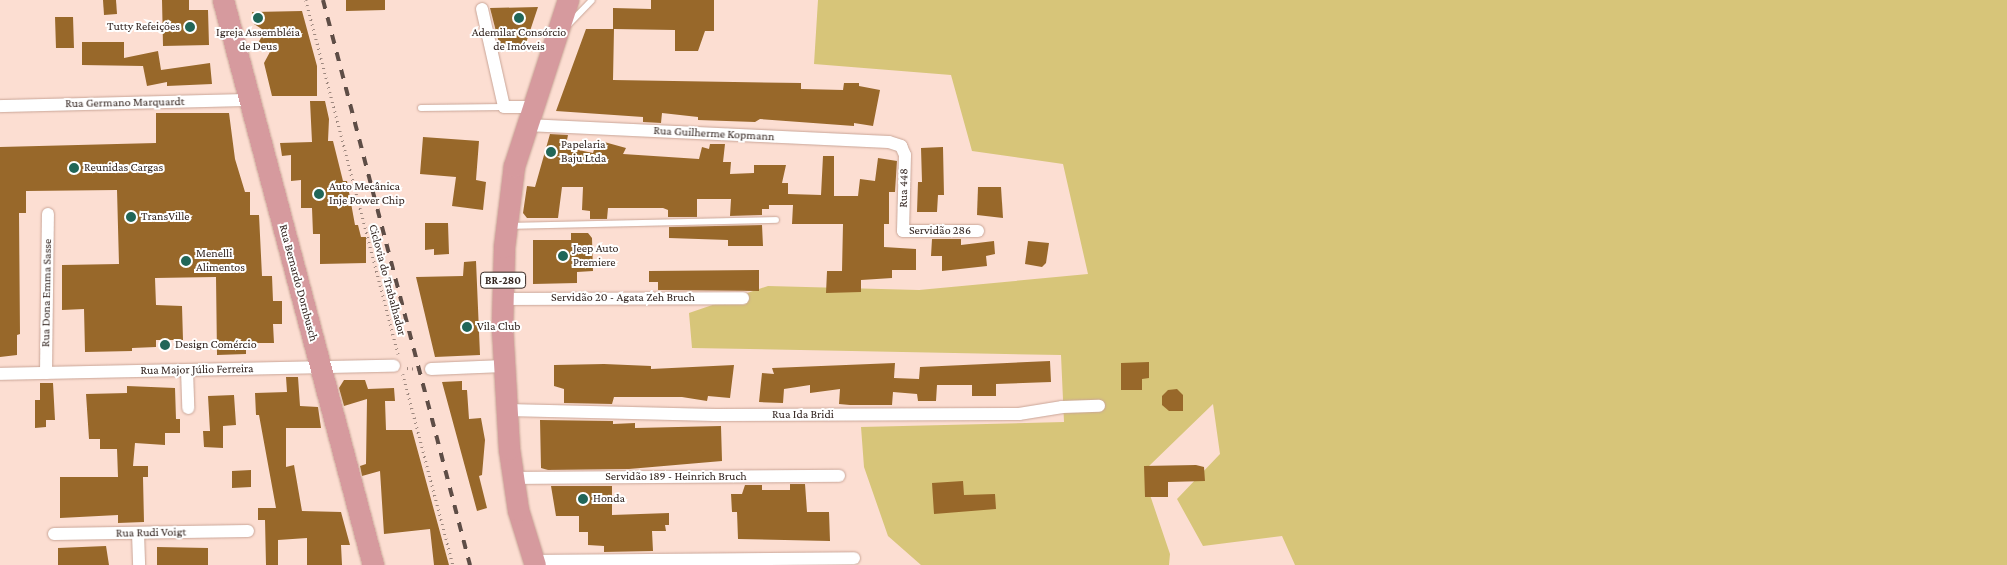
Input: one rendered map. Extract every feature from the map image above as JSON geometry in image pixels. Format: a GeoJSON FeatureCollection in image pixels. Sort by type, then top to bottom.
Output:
{"type":"FeatureCollection","features":[{"type":"Feature","properties":{"kind":"highway","name":"Rua Bernardo Dornbusch"},"geometry":{"type":"LineString","coordinates":[[223,0],[373,565]]}},
{"type":"Feature","properties":{"kind":"highway","name":"BR-280"},"geometry":{"type":"LineString","coordinates":[[534,563],[512,478],[504,366],[502,298],[506,226],[510,188],[529,116],[568,0]]}},
{"type":"Feature","properties":{"kind":"street"},"geometry":{"type":"LineString","coordinates":[[482,9],[504,107]]}},
{"type":"Feature","properties":{"kind":"street","name":"Rua Germano Marquardt"},"geometry":{"type":"LineString","coordinates":[[0,106],[250,100]]}},
{"type":"Feature","properties":{"kind":"street","name":"Rua Guilherme Kopmann"},"geometry":{"type":"LineString","coordinates":[[504,107],[529,116],[889,142],[901,146]]}},
{"type":"Feature","properties":{"kind":"street","name":"Rua 448"},"geometry":{"type":"LineString","coordinates":[[901,146],[905,155],[903,231]]}},
{"type":"Feature","properties":{"kind":"street","name":"Rua Dona Emma Sasse"},"geometry":{"type":"LineString","coordinates":[[46,373],[48,214]]}},
{"type":"Feature","properties":{"kind":"street","name":"Servidão 286"},"geometry":{"type":"LineString","coordinates":[[903,231],[978,231]]}},
{"type":"Feature","properties":{"kind":"street","name":"Servidão 20 - Agata Zeh Bruch"},"geometry":{"type":"LineString","coordinates":[[502,298],[743,298]]}},
{"type":"Feature","properties":{"kind":"street"},"geometry":{"type":"LineString","coordinates":[[431,369],[504,366]]}},
{"type":"Feature","properties":{"kind":"street","name":"Rua Major Júlio Ferreira"},"geometry":{"type":"LineString","coordinates":[[0,374],[397,367]]}},
{"type":"Feature","properties":{"kind":"street"},"geometry":{"type":"LineString","coordinates":[[187,370],[188,408]]}},
{"type":"Feature","properties":{"kind":"street","name":"Rua Ida Bridi"},"geometry":{"type":"LineString","coordinates":[[507,410],[715,415],[1019,414],[1062,407],[1099,406]]}},
{"type":"Feature","properties":{"kind":"street","name":"Servidão 189 - Heinrich Bruch"},"geometry":{"type":"LineString","coordinates":[[512,478],[839,476]]}},
{"type":"Feature","properties":{"kind":"street","name":"Rua Rudi Voigt"},"geometry":{"type":"LineString","coordinates":[[54,534],[248,531]]}},
{"type":"Feature","properties":{"kind":"street"},"geometry":{"type":"LineString","coordinates":[[138,533],[139,565]]}},
{"type":"Feature","properties":{"kind":"street"},"geometry":{"type":"LineString","coordinates":[[534,563],[854,558]]}},
{"type":"Feature","properties":{"kind":"lane"},"geometry":{"type":"LineString","coordinates":[[553,41],[592,0]]}},
{"type":"Feature","properties":{"kind":"lane"},"geometry":{"type":"LineString","coordinates":[[421,108],[504,107]]}},
{"type":"Feature","properties":{"kind":"lane"},"geometry":{"type":"LineString","coordinates":[[506,226],[776,220]]}},
{"type":"Feature","properties":{"kind":"path","name":"Ciclovia do Trabalhador"},"geometry":{"type":"LineString","coordinates":[[306,0],[397,367],[453,565]]}},
{"type":"Feature","properties":{"kind":"path"},"geometry":{"type":"LineString","coordinates":[[397,367],[431,369]]}},
{"type":"Feature","properties":{"kind":"shaded area"},"geometry":{"type":"Polygon","coordinates":[[[818,0],[2007,0],[2007,565],[1295,565],[1282,536],[1203,546],[1177,499],[1220,454],[1213,404],[1149,466],[1150,495],[1170,554],[1169,565],[921,565],[888,536],[864,467],[861,427],[1064,422],[1061,355],[692,348],[689,313],[768,286],[919,290],[1088,274],[1063,164],[972,151],[951,75],[814,64],[818,0]]]}},
{"type":"Feature","properties":{"kind":"building"},"geometry":{"type":"Polygon","coordinates":[[[103,0],[116,0],[117,14],[104,15],[103,0]]]}},
{"type":"Feature","properties":{"kind":"building"},"geometry":{"type":"Polygon","coordinates":[[[162,0],[189,0],[189,10],[208,10],[209,45],[163,46],[162,0]]]}},
{"type":"Feature","properties":{"kind":"building"},"geometry":{"type":"Polygon","coordinates":[[[346,0],[385,0],[385,10],[346,11],[346,0]]]}},
{"type":"Feature","properties":{"kind":"building"},"geometry":{"type":"Polygon","coordinates":[[[651,0],[714,0],[714,31],[705,31],[698,51],[675,51],[675,30],[614,29],[613,80],[801,83],[801,89],[843,90],[844,83],[859,83],[859,86],[880,90],[873,126],[854,123],[854,126],[760,119],[755,122],[698,120],[698,117],[662,113],[661,123],[643,122],[643,117],[556,111],[586,29],[613,29],[613,8],[651,9],[651,0]]]}},
{"type":"Feature","properties":{"kind":"building"},"geometry":{"type":"Polygon","coordinates":[[[538,7],[524,49],[501,51],[490,8],[538,7]]]}},
{"type":"Feature","properties":{"kind":"building"},"geometry":{"type":"Polygon","coordinates":[[[302,11],[317,66],[317,96],[272,96],[264,63],[271,50],[258,43],[265,31],[254,24],[252,12],[302,11]]]}},
{"type":"Feature","properties":{"kind":"building"},"geometry":{"type":"Polygon","coordinates":[[[55,17],[73,17],[74,48],[56,48],[55,17]]]}},
{"type":"Feature","properties":{"kind":"building"},"geometry":{"type":"Polygon","coordinates":[[[82,42],[124,42],[124,58],[158,51],[161,70],[210,63],[212,84],[167,86],[167,82],[147,86],[143,66],[82,65],[82,42]]]}},
{"type":"Feature","properties":{"kind":"building"},"geometry":{"type":"Polygon","coordinates":[[[310,101],[325,101],[329,119],[328,141],[333,141],[343,181],[347,181],[355,225],[358,225],[361,237],[366,237],[366,263],[320,264],[320,234],[313,234],[312,208],[301,208],[301,180],[291,181],[291,155],[282,156],[280,143],[312,142],[310,101]]]}},
{"type":"Feature","properties":{"kind":"building"},"geometry":{"type":"Polygon","coordinates":[[[156,113],[229,113],[235,159],[245,192],[250,192],[250,215],[259,215],[262,276],[272,276],[273,301],[282,301],[282,324],[273,324],[274,343],[246,343],[246,354],[217,355],[216,277],[155,278],[156,305],[182,306],[183,340],[156,340],[156,347],[132,348],[132,351],[85,352],[84,309],[62,310],[62,265],[119,264],[117,190],[26,191],[26,213],[19,213],[20,334],[17,335],[17,355],[0,357],[0,147],[156,143],[156,113]]]}},
{"type":"Feature","properties":{"kind":"building"},"geometry":{"type":"Polygon","coordinates":[[[550,134],[568,135],[566,145],[569,148],[593,153],[597,140],[626,148],[623,154],[699,159],[702,147],[709,149],[710,144],[725,144],[723,162],[731,162],[730,174],[754,173],[754,165],[786,165],[782,183],[788,183],[788,194],[821,195],[823,156],[834,156],[834,196],[858,196],[860,179],[875,181],[878,158],[897,161],[895,192],[889,192],[889,224],[884,224],[884,247],[916,249],[916,270],[892,270],[892,278],[861,280],[861,292],[826,293],[827,271],[842,271],[843,224],[792,224],[793,205],[769,205],[769,209],[762,209],[762,215],[730,216],[731,199],[697,199],[697,217],[668,217],[668,210],[663,208],[608,208],[607,219],[590,219],[590,211],[582,210],[583,187],[562,187],[558,218],[527,218],[523,213],[527,186],[535,187],[550,134]]]}},
{"type":"Feature","properties":{"kind":"building"},"geometry":{"type":"Polygon","coordinates":[[[423,137],[479,141],[476,180],[486,182],[483,210],[452,206],[456,177],[420,174],[423,137]]]}},
{"type":"Feature","properties":{"kind":"building"},"geometry":{"type":"Polygon","coordinates":[[[943,147],[944,195],[938,195],[937,212],[917,212],[918,182],[922,182],[921,148],[943,147]]]}},
{"type":"Feature","properties":{"kind":"building"},"geometry":{"type":"Polygon","coordinates":[[[978,187],[1001,187],[1003,218],[977,215],[978,187]]]}},
{"type":"Feature","properties":{"kind":"building"},"geometry":{"type":"Polygon","coordinates":[[[425,223],[448,223],[449,254],[434,255],[434,249],[425,250],[425,223]]]}},
{"type":"Feature","properties":{"kind":"building"},"geometry":{"type":"Polygon","coordinates":[[[762,225],[763,246],[728,246],[728,240],[669,238],[669,227],[762,225]]]}},
{"type":"Feature","properties":{"kind":"building","name":"Jeep Auto Premiere"},"geometry":{"type":"Polygon","coordinates":[[[571,233],[588,233],[592,238],[593,271],[577,272],[577,283],[533,284],[533,240],[571,240],[571,233]]]}},
{"type":"Feature","properties":{"kind":"building"},"geometry":{"type":"Polygon","coordinates":[[[932,239],[961,239],[961,245],[994,241],[995,254],[986,256],[987,266],[942,271],[942,256],[931,256],[932,239]]]}},
{"type":"Feature","properties":{"kind":"building"},"geometry":{"type":"Polygon","coordinates":[[[1028,241],[1049,243],[1046,263],[1042,267],[1025,264],[1028,241]]]}},
{"type":"Feature","properties":{"kind":"building"},"geometry":{"type":"Polygon","coordinates":[[[476,261],[480,355],[435,357],[416,277],[463,276],[464,262],[476,261]]]}},
{"type":"Feature","properties":{"kind":"building"},"geometry":{"type":"Polygon","coordinates":[[[759,270],[759,291],[658,290],[658,282],[649,282],[649,271],[759,270]]]}},
{"type":"Feature","properties":{"kind":"building"},"geometry":{"type":"Polygon","coordinates":[[[1050,361],[1051,382],[996,384],[996,396],[972,396],[972,385],[937,385],[936,401],[918,401],[917,394],[893,392],[892,405],[850,405],[839,404],[840,389],[810,393],[810,385],[784,389],[783,403],[759,402],[762,373],[774,374],[772,368],[895,363],[894,378],[919,379],[920,367],[1050,361]]]}},
{"type":"Feature","properties":{"kind":"building"},"geometry":{"type":"Polygon","coordinates":[[[1149,362],[1149,378],[1142,379],[1142,390],[1121,390],[1121,363],[1149,362]]]}},
{"type":"Feature","properties":{"kind":"building"},"geometry":{"type":"Polygon","coordinates":[[[604,364],[651,366],[651,369],[734,365],[730,398],[708,396],[707,401],[682,397],[614,397],[612,404],[564,403],[564,389],[554,386],[554,365],[604,364]]]}},
{"type":"Feature","properties":{"kind":"building"},"geometry":{"type":"Polygon","coordinates":[[[286,377],[298,377],[300,406],[318,407],[321,428],[286,428],[286,467],[294,465],[302,511],[341,512],[350,545],[341,545],[342,565],[307,565],[307,538],[278,540],[278,565],[266,565],[265,520],[258,520],[258,508],[276,508],[259,415],[256,415],[255,393],[287,392],[286,377]]]}},
{"type":"Feature","properties":{"kind":"building"},"geometry":{"type":"Polygon","coordinates":[[[344,380],[365,380],[368,389],[394,388],[395,401],[385,401],[386,430],[412,430],[449,565],[434,565],[430,529],[384,534],[380,471],[362,476],[360,466],[366,464],[367,399],[344,406],[339,388],[344,380]]]}},
{"type":"Feature","properties":{"kind":"building"},"geometry":{"type":"Polygon","coordinates":[[[462,381],[462,390],[467,390],[469,419],[481,418],[485,440],[482,475],[479,476],[487,508],[477,511],[442,382],[462,381]]]}},
{"type":"Feature","properties":{"kind":"building"},"geometry":{"type":"Polygon","coordinates":[[[40,383],[53,383],[55,420],[46,420],[46,427],[35,428],[35,400],[40,400],[40,383]]]}},
{"type":"Feature","properties":{"kind":"building"},"geometry":{"type":"Polygon","coordinates":[[[127,386],[175,388],[176,419],[180,419],[180,433],[165,433],[165,445],[135,443],[133,466],[148,466],[148,477],[143,477],[144,522],[118,523],[118,515],[60,518],[60,477],[118,477],[117,449],[100,449],[100,439],[89,439],[86,394],[127,393],[127,386]]]}},
{"type":"Feature","properties":{"kind":"building"},"geometry":{"type":"Polygon","coordinates":[[[1177,389],[1183,395],[1183,411],[1169,411],[1162,405],[1162,396],[1168,390],[1177,389]]]}},
{"type":"Feature","properties":{"kind":"building"},"geometry":{"type":"Polygon","coordinates":[[[234,395],[236,425],[223,426],[223,448],[204,447],[203,431],[210,431],[208,396],[234,395]]]}},
{"type":"Feature","properties":{"kind":"building"},"geometry":{"type":"Polygon","coordinates":[[[540,420],[613,421],[613,424],[635,423],[635,428],[721,426],[722,461],[629,469],[548,470],[541,468],[540,420]]]}},
{"type":"Feature","properties":{"kind":"building"},"geometry":{"type":"Polygon","coordinates":[[[1196,465],[1204,467],[1205,481],[1168,482],[1168,497],[1145,497],[1144,466],[1196,465]]]}},
{"type":"Feature","properties":{"kind":"building"},"geometry":{"type":"Polygon","coordinates":[[[251,470],[251,487],[232,488],[232,471],[251,470]]]}},
{"type":"Feature","properties":{"kind":"building"},"geometry":{"type":"Polygon","coordinates":[[[963,481],[964,495],[995,494],[996,509],[934,514],[932,483],[963,481]]]}},
{"type":"Feature","properties":{"kind":"building"},"geometry":{"type":"Polygon","coordinates":[[[790,484],[805,484],[807,512],[829,512],[830,541],[738,539],[737,512],[732,512],[731,494],[742,494],[745,485],[762,485],[762,490],[790,490],[790,484]]]}},
{"type":"Feature","properties":{"kind":"building"},"geometry":{"type":"Polygon","coordinates":[[[551,486],[612,486],[612,515],[669,513],[669,525],[665,525],[666,531],[652,531],[653,551],[604,552],[604,546],[588,545],[588,532],[579,532],[579,516],[556,516],[551,486]]]}},
{"type":"Feature","properties":{"kind":"building"},"geometry":{"type":"Polygon","coordinates":[[[106,546],[109,565],[58,565],[58,548],[106,546]]]}},
{"type":"Feature","properties":{"kind":"building"},"geometry":{"type":"Polygon","coordinates":[[[157,547],[208,548],[208,565],[157,565],[157,547]]]}},
{"type":"Feature","properties":{"kind":"railway"},"geometry":{"type":"LineString","coordinates":[[323,0],[470,565]]}},
{"type":"Feature","properties":{"kind":"place","name":"Igreja Assembléia de Deus"},"geometry":{"type":"Point","coordinates":[258,18]}},
{"type":"Feature","properties":{"kind":"place","name":"Ademilar Consórcio de Imóveis"},"geometry":{"type":"Point","coordinates":[519,18]}},
{"type":"Feature","properties":{"kind":"place","name":"Tutty Refeições"},"geometry":{"type":"Point","coordinates":[190,27]}},
{"type":"Feature","properties":{"kind":"place","name":"Papelaria Baju Ltda"},"geometry":{"type":"Point","coordinates":[551,152]}},
{"type":"Feature","properties":{"kind":"place","name":"Reunidas Cargas"},"geometry":{"type":"Point","coordinates":[74,168]}},
{"type":"Feature","properties":{"kind":"place","name":"Auto Mecânica Inje Power Chip"},"geometry":{"type":"Point","coordinates":[319,194]}},
{"type":"Feature","properties":{"kind":"place","name":"TransVille"},"geometry":{"type":"Point","coordinates":[131,217]}},
{"type":"Feature","properties":{"kind":"place","name":"Jeep Auto Premiere"},"geometry":{"type":"Point","coordinates":[563,256]}},
{"type":"Feature","properties":{"kind":"place","name":"Menelli Alimentos"},"geometry":{"type":"Point","coordinates":[186,261]}},
{"type":"Feature","properties":{"kind":"place","name":"Vila Club"},"geometry":{"type":"Point","coordinates":[467,327]}},
{"type":"Feature","properties":{"kind":"place","name":"Design Comércio"},"geometry":{"type":"Point","coordinates":[165,345]}},
{"type":"Feature","properties":{"kind":"place","name":"Honda"},"geometry":{"type":"Point","coordinates":[583,499]}}]}
